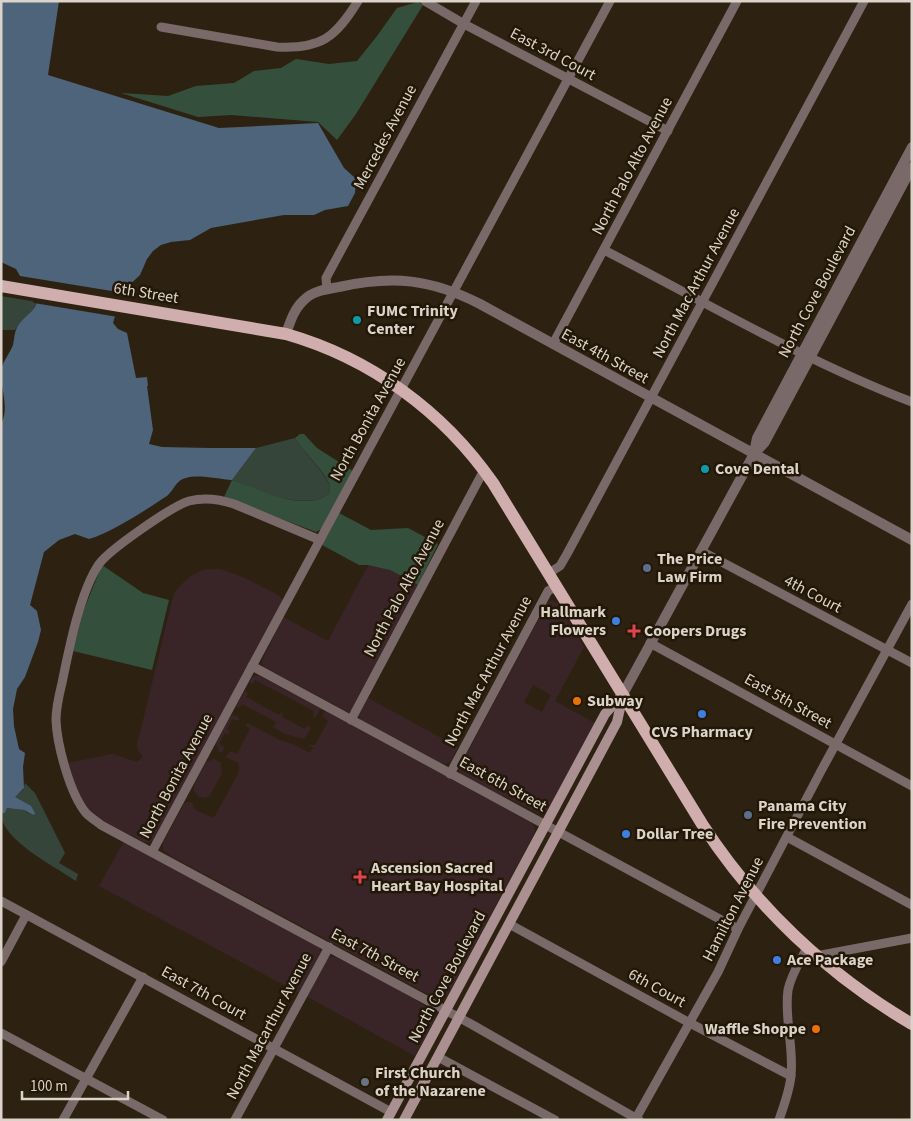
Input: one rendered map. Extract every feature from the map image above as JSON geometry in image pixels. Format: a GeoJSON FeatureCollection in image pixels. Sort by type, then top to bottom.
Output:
{"type":"FeatureCollection","features":[{"type":"Feature","properties":{"kind":"main road","name":"6th Street"},"geometry":{"type":"LineString","coordinates":[[4,286],[286,334],[342,355],[365,366],[401,390],[445,426],[484,470],[706,830],[756,896],[812,952]]}},
{"type":"Feature","properties":{"kind":"main road","name":"North Cove Boulevard"},"geometry":{"type":"LineString","coordinates":[[389,1116],[605,714],[623,694]]}},
{"type":"Feature","properties":{"kind":"main road","name":"North Cove Boulevard"},"geometry":{"type":"LineString","coordinates":[[404,1120],[617,722],[623,694]]}},
{"type":"Feature","properties":{"kind":"main road"},"geometry":{"type":"LineString","coordinates":[[812,952],[864,993],[912,1024]]}},
{"type":"Feature","properties":{"kind":"main road"},"geometry":{"type":"LineString","coordinates":[[400,1120],[402,1105],[409,1090],[411,1075]]}},
{"type":"Feature","properties":{"kind":"street"},"geometry":{"type":"LineString","coordinates":[[161,27],[277,47],[295,48],[317,44],[331,36],[345,22],[358,1]]}},
{"type":"Feature","properties":{"kind":"street","name":"East 3rd Court"},"geometry":{"type":"LineString","coordinates":[[425,1],[464,24],[668,131]]}},
{"type":"Feature","properties":{"kind":"street","name":"Mercedes Avenue"},"geometry":{"type":"LineString","coordinates":[[327,289],[326,278],[476,1]]}},
{"type":"Feature","properties":{"kind":"street","name":"North Bonita Avenue"},"geometry":{"type":"LineString","coordinates":[[152,852],[610,1]]}},
{"type":"Feature","properties":{"kind":"street","name":"North Palo Alto Avenue"},"geometry":{"type":"LineString","coordinates":[[553,344],[738,1]]}},
{"type":"Feature","properties":{"kind":"street","name":"North Mac Arthur Avenue"},"geometry":{"type":"LineString","coordinates":[[549,573],[561,565],[704,302],[864,1]]}},
{"type":"Feature","properties":{"kind":"street","name":"North Cove Boulevard"},"geometry":{"type":"LineString","coordinates":[[623,694],[754,454],[765,442],[806,356],[898,183],[912,147]]}},
{"type":"Feature","properties":{"kind":"street","name":"North Cove Boulevard"},"geometry":{"type":"LineString","coordinates":[[898,183],[912,167]]}},
{"type":"Feature","properties":{"kind":"street"},"geometry":{"type":"LineString","coordinates":[[604,250],[806,356],[872,387],[912,402]]}},
{"type":"Feature","properties":{"kind":"street","name":"East 4th Street"},"geometry":{"type":"LineString","coordinates":[[286,334],[294,314],[301,303],[310,295],[327,289],[367,281],[423,282],[453,292],[553,344],[912,540]]}},
{"type":"Feature","properties":{"kind":"street","name":"North Palo Alto Avenue"},"geometry":{"type":"LineString","coordinates":[[351,720],[484,470]]}},
{"type":"Feature","properties":{"kind":"street","name":"East 7th Street"},"geometry":{"type":"LineString","coordinates":[[320,540],[234,504],[221,500],[204,499],[188,502],[173,508],[102,560],[88,588],[76,623],[63,677],[56,719],[62,754],[81,806],[94,820],[459,1017],[637,1119]]}},
{"type":"Feature","properties":{"kind":"street","name":"4th Court"},"geometry":{"type":"LineString","coordinates":[[700,551],[912,664]]}},
{"type":"Feature","properties":{"kind":"street","name":"North Mac Arthur Avenue"},"geometry":{"type":"LineString","coordinates":[[450,774],[548,591],[557,586]]}},
{"type":"Feature","properties":{"kind":"street","name":"Hamilton Avenue"},"geometry":{"type":"LineString","coordinates":[[637,1119],[688,1022],[718,972],[738,929],[912,604]]}},
{"type":"Feature","properties":{"kind":"street","name":"East 5th Street"},"geometry":{"type":"LineString","coordinates":[[650,643],[912,786]]}},
{"type":"Feature","properties":{"kind":"street","name":"East 6th Street"},"geometry":{"type":"LineString","coordinates":[[252,666],[738,929]]}},
{"type":"Feature","properties":{"kind":"street"},"geometry":{"type":"LineString","coordinates":[[787,837],[912,905]]}},
{"type":"Feature","properties":{"kind":"street","name":"East 7th Court"},"geometry":{"type":"LineString","coordinates":[[1,901],[274,1048],[389,1116]]}},
{"type":"Feature","properties":{"kind":"street"},"geometry":{"type":"LineString","coordinates":[[1,962],[26,915]]}},
{"type":"Feature","properties":{"kind":"street","name":"6th Court"},"geometry":{"type":"LineString","coordinates":[[509,924],[791,1076]]}},
{"type":"Feature","properties":{"kind":"street"},"geometry":{"type":"LineString","coordinates":[[779,1120],[791,1076],[792,1049],[788,992],[794,972],[812,952],[912,938]]}},
{"type":"Feature","properties":{"kind":"street","name":"North Macarthur Avenue"},"geometry":{"type":"LineString","coordinates":[[235,1120],[329,947]]}},
{"type":"Feature","properties":{"kind":"street"},"geometry":{"type":"LineString","coordinates":[[63,1120],[143,977]]}},
{"type":"Feature","properties":{"kind":"street"},"geometry":{"type":"LineString","coordinates":[[1,1033],[163,1120]]}},
{"type":"Feature","properties":{"kind":"street"},"geometry":{"type":"LineString","coordinates":[[438,1057],[555,1120]]}},
{"type":"Feature","properties":{"kind":"shaded area"},"geometry":{"type":"Polygon","coordinates":[[[371,560],[419,586],[352,710],[348,712],[266,668],[263,666],[262,661],[283,617],[328,641],[371,560]]]}},
{"type":"Feature","properties":{"kind":"shaded area"},"geometry":{"type":"Polygon","coordinates":[[[221,569],[245,578],[278,595],[282,601],[153,841],[146,843],[93,816],[76,788],[68,763],[113,754],[137,762],[142,758],[143,756],[138,751],[137,745],[174,593],[191,576],[203,570],[221,569]]]}},
{"type":"Feature","properties":{"kind":"shaded area"},"geometry":{"type":"Polygon","coordinates":[[[552,600],[558,604],[584,647],[555,701],[595,723],[548,810],[540,814],[492,792],[460,774],[459,768],[548,602],[552,600]],[[533,685],[524,702],[542,712],[551,695],[533,685]]]}},
{"type":"Feature","properties":{"kind":"shaded area","name":"Ascension Sacred Heart Bay Hospital"},"geometry":{"type":"Polygon","coordinates":[[[254,676],[259,676],[320,708],[488,799],[534,826],[533,836],[444,999],[437,999],[169,855],[163,850],[163,843],[186,802],[192,802],[194,809],[211,817],[215,816],[239,772],[237,762],[225,757],[231,751],[237,754],[250,729],[246,726],[247,723],[310,753],[313,748],[308,745],[315,745],[328,721],[322,716],[325,711],[320,709],[314,718],[314,711],[255,680],[253,684],[249,682],[254,676]]]}},
{"type":"Feature","properties":{"kind":"shaded area"},"geometry":{"type":"Polygon","coordinates":[[[247,686],[245,691],[248,693],[246,697],[279,715],[283,711],[282,717],[305,729],[308,725],[311,728],[304,739],[285,734],[273,727],[276,722],[242,704],[239,708],[236,706],[247,686]]]}},
{"type":"Feature","properties":{"kind":"shaded area"},"geometry":{"type":"Polygon","coordinates":[[[368,698],[458,747],[450,762],[446,764],[441,763],[361,720],[358,716],[368,698]]]}},
{"type":"Feature","properties":{"kind":"shaded area"},"geometry":{"type":"Polygon","coordinates":[[[233,711],[232,714],[238,717],[239,720],[232,719],[227,729],[230,731],[228,735],[225,733],[219,744],[224,747],[223,752],[219,752],[216,743],[233,711]]]}},
{"type":"Feature","properties":{"kind":"shaded area"},"geometry":{"type":"Polygon","coordinates":[[[214,759],[221,763],[222,773],[210,795],[206,798],[199,797],[194,791],[194,785],[206,762],[214,759]]]}},
{"type":"Feature","properties":{"kind":"shaded area"},"geometry":{"type":"Polygon","coordinates":[[[124,841],[320,947],[321,951],[299,993],[99,886],[124,841]]]}},
{"type":"Feature","properties":{"kind":"shaded area"},"geometry":{"type":"Polygon","coordinates":[[[330,957],[336,957],[389,984],[433,1011],[435,1015],[434,1021],[415,1056],[306,996],[330,957]]]}},
{"type":"Feature","properties":{"kind":"green space"},"geometry":{"type":"Polygon","coordinates":[[[418,2],[423,5],[356,114],[337,140],[318,122],[231,115],[198,117],[121,93],[168,96],[196,86],[234,83],[254,71],[281,68],[296,59],[329,64],[357,61],[397,8],[418,2]]]}},
{"type":"Feature","properties":{"kind":"green space"},"geometry":{"type":"Polygon","coordinates":[[[1,296],[37,302],[33,310],[15,330],[1,330],[1,296]]]}},
{"type":"Feature","properties":{"kind":"green space"},"geometry":{"type":"Polygon","coordinates":[[[300,434],[304,434],[317,448],[353,471],[323,528],[316,532],[224,497],[232,480],[293,500],[317,500],[328,495],[330,487],[325,476],[295,438],[300,434]]]}},
{"type":"Feature","properties":{"kind":"green space"},"geometry":{"type":"Polygon","coordinates":[[[295,438],[328,482],[330,487],[328,495],[306,501],[293,500],[232,480],[256,448],[295,438]]]}},
{"type":"Feature","properties":{"kind":"green space"},"geometry":{"type":"Polygon","coordinates":[[[339,513],[371,530],[408,528],[438,544],[418,585],[390,570],[359,565],[322,545],[339,513]]]}},
{"type":"Feature","properties":{"kind":"green space"},"geometry":{"type":"Polygon","coordinates":[[[102,565],[143,593],[169,600],[152,670],[73,651],[83,612],[102,565]]]}},
{"type":"Feature","properties":{"kind":"green space"},"geometry":{"type":"Polygon","coordinates":[[[25,783],[35,793],[65,853],[59,863],[78,874],[76,881],[19,843],[3,823],[1,813],[5,813],[7,808],[24,810],[29,814],[14,797],[23,790],[25,783]]]}},
{"type":"Feature","properties":{"kind":"water"},"geometry":{"type":"Polygon","coordinates":[[[1,1],[59,1],[48,75],[219,128],[318,123],[344,168],[356,181],[355,193],[348,206],[325,210],[314,215],[284,215],[211,228],[190,240],[161,245],[147,259],[140,275],[122,292],[113,323],[118,329],[127,333],[136,378],[147,377],[153,430],[149,444],[162,447],[256,448],[232,480],[196,476],[183,479],[177,483],[167,496],[118,526],[89,539],[75,534],[59,540],[44,552],[30,605],[37,611],[41,630],[25,677],[17,689],[13,709],[14,726],[19,749],[25,753],[23,767],[24,788],[15,797],[31,806],[35,813],[34,815],[24,810],[7,808],[5,813],[1,813],[1,424],[4,418],[5,404],[1,370],[13,345],[17,328],[37,302],[17,275],[1,262],[1,1]]]}},
{"type":"Feature","properties":{"kind":"pier"},"geometry":{"type":"Polygon","coordinates":[[[1,262],[16,269],[20,276],[124,293],[118,317],[34,303],[11,271],[1,265],[1,262]]]}},
{"type":"Feature","properties":{"kind":"place","name":"FUMC Trinity Center"},"geometry":{"type":"Point","coordinates":[357,320]}},
{"type":"Feature","properties":{"kind":"place","name":"Cove Dental"},"geometry":{"type":"Point","coordinates":[705,469]}},
{"type":"Feature","properties":{"kind":"place","name":"The Price Law Firm"},"geometry":{"type":"Point","coordinates":[647,568]}},
{"type":"Feature","properties":{"kind":"place","name":"Hallmark Flowers"},"geometry":{"type":"Point","coordinates":[616,621]}},
{"type":"Feature","properties":{"kind":"place","name":"Coopers Drugs"},"geometry":{"type":"Point","coordinates":[634,631]}},
{"type":"Feature","properties":{"kind":"place","name":"Subway"},"geometry":{"type":"Point","coordinates":[577,701]}},
{"type":"Feature","properties":{"kind":"place","name":"CVS Pharmacy"},"geometry":{"type":"Point","coordinates":[702,714]}},
{"type":"Feature","properties":{"kind":"place","name":"Panama City Fire Prevention"},"geometry":{"type":"Point","coordinates":[748,815]}},
{"type":"Feature","properties":{"kind":"place","name":"Dollar Tree"},"geometry":{"type":"Point","coordinates":[626,834]}},
{"type":"Feature","properties":{"kind":"place","name":"Ascension Sacred Heart Bay Hospital"},"geometry":{"type":"Point","coordinates":[360,877]}},
{"type":"Feature","properties":{"kind":"place","name":"Ace Package"},"geometry":{"type":"Point","coordinates":[777,960]}},
{"type":"Feature","properties":{"kind":"place","name":"Waffle Shoppe"},"geometry":{"type":"Point","coordinates":[816,1029]}},
{"type":"Feature","properties":{"kind":"place","name":"First Church of the Nazarene"},"geometry":{"type":"Point","coordinates":[365,1082]}}]}
